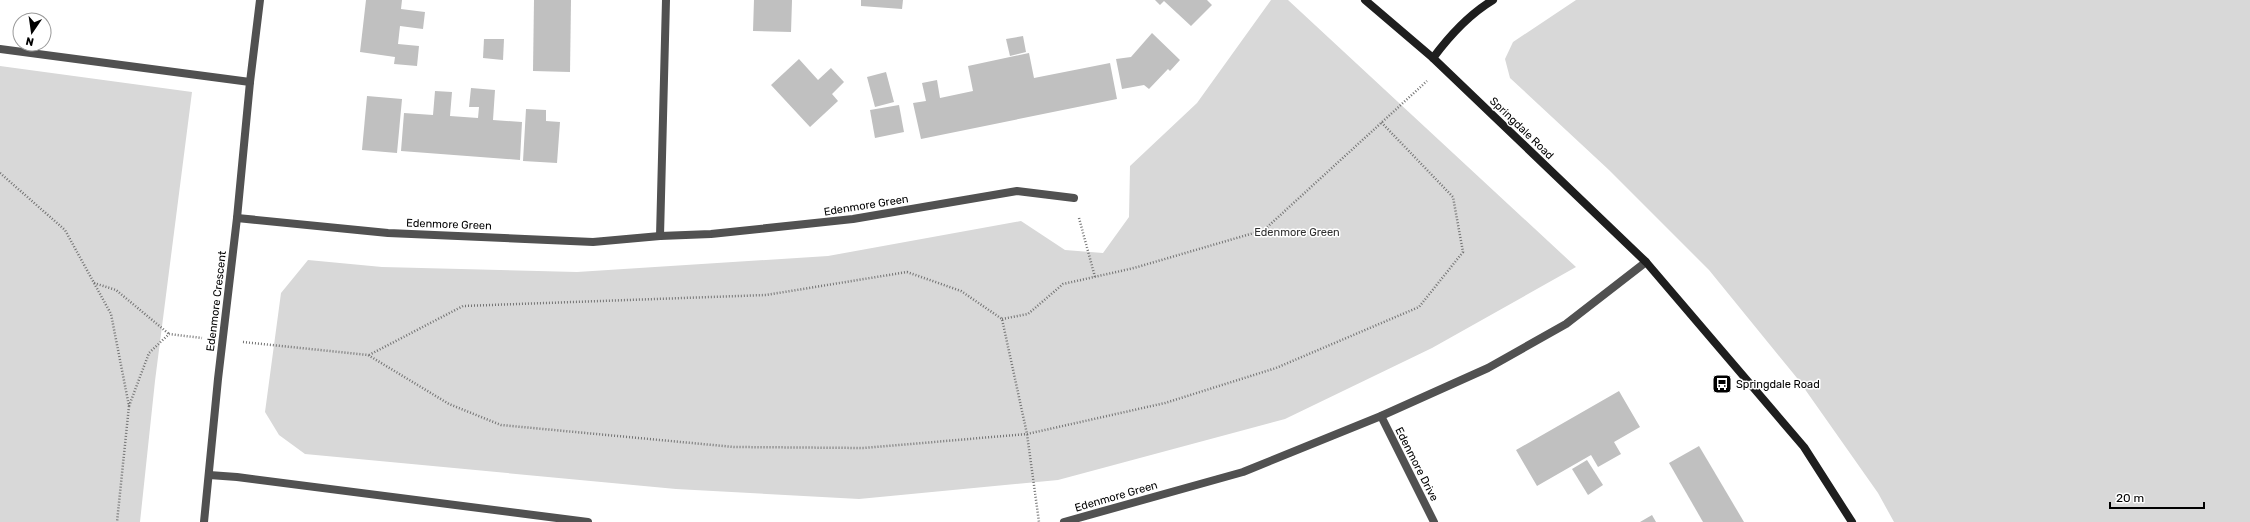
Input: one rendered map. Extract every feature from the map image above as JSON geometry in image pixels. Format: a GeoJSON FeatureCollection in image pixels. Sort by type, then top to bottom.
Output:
{"type":"FeatureCollection","features":[{"type":"Feature","properties":{"kind":"street","name":"Edenmore Crescent"},"geometry":{"type":"LineString","coordinates":[[204,522],[222,340],[237,218],[250,82],[260,0]]}},
{"type":"Feature","properties":{"kind":"street"},"geometry":{"type":"LineString","coordinates":[[660,236],[666,0]]}},
{"type":"Feature","properties":{"kind":"street","name":"Springdale Road"},"geometry":{"type":"LineString","coordinates":[[1365,0],[1433,58],[1646,262],[1804,447],[1852,522]]}},
{"type":"Feature","properties":{"kind":"street"},"geometry":{"type":"LineString","coordinates":[[1433,58],[1452,33],[1480,8],[1493,0]]}},
{"type":"Feature","properties":{"kind":"street"},"geometry":{"type":"LineString","coordinates":[[0,49],[250,82]]}},
{"type":"Feature","properties":{"kind":"street","name":"Edenmore Green"},"geometry":{"type":"LineString","coordinates":[[237,218],[388,233],[593,242],[660,236],[711,234],[853,219],[1017,191],[1074,198]]}},
{"type":"Feature","properties":{"kind":"street","name":"Edenmore Green"},"geometry":{"type":"LineString","coordinates":[[1064,522],[1243,472],[1381,416],[1488,368],[1566,324],[1646,262]]}},
{"type":"Feature","properties":{"kind":"street","name":"Edenmore Drive"},"geometry":{"type":"LineString","coordinates":[[1381,416],[1434,522]]}},
{"type":"Feature","properties":{"kind":"street"},"geometry":{"type":"LineString","coordinates":[[209,475],[237,477],[588,522]]}},
{"type":"Feature","properties":{"kind":"path"},"geometry":{"type":"LineString","coordinates":[[1002,319],[1028,314],[1063,284],[1096,277],[1264,230],[1442,67]]}},
{"type":"Feature","properties":{"kind":"path"},"geometry":{"type":"LineString","coordinates":[[94,283],[116,290],[169,334],[368,355],[449,404],[501,425],[734,447],[864,448],[1026,434],[1165,403],[1276,368],[1419,307],[1463,252],[1453,197],[1381,122]]}},
{"type":"Feature","properties":{"kind":"path"},"geometry":{"type":"LineString","coordinates":[[0,173],[65,230],[111,314],[129,406]]}},
{"type":"Feature","properties":{"kind":"path"},"geometry":{"type":"LineString","coordinates":[[1074,198],[1096,277]]}},
{"type":"Feature","properties":{"kind":"path"},"geometry":{"type":"LineString","coordinates":[[368,355],[463,306],[766,295],[907,272],[961,291],[1002,319],[1026,434],[1039,522]]}},
{"type":"Feature","properties":{"kind":"path"},"geometry":{"type":"LineString","coordinates":[[117,522],[129,406],[149,352],[169,334]]}},
{"type":"Feature","properties":{"kind":"green space","name":"Edenmore Green"},"geometry":{"type":"Polygon","coordinates":[[[1271,0],[1288,0],[1576,267],[1432,348],[1285,419],[1058,480],[859,499],[676,489],[305,454],[279,435],[265,412],[281,293],[308,260],[382,267],[577,272],[828,256],[1021,221],[1065,250],[1103,253],[1129,217],[1130,166],[1197,103],[1271,0]]]}},
{"type":"Feature","properties":{"kind":"green space"},"geometry":{"type":"Polygon","coordinates":[[[1576,0],[2250,0],[2250,522],[1894,522],[1878,493],[1797,378],[1709,270],[1609,170],[1510,78],[1505,59],[1513,42],[1576,0]]]}},
{"type":"Feature","properties":{"kind":"green space"},"geometry":{"type":"Polygon","coordinates":[[[0,66],[192,92],[155,381],[140,522],[0,522],[0,66]]]}},
{"type":"Feature","properties":{"kind":"building"},"geometry":{"type":"Polygon","coordinates":[[[366,0],[402,0],[401,9],[425,12],[423,29],[400,26],[398,44],[419,46],[417,66],[394,64],[395,57],[360,52],[366,0]]]}},
{"type":"Feature","properties":{"kind":"building"},"geometry":{"type":"Polygon","coordinates":[[[534,0],[571,0],[570,72],[533,71],[534,0]]]}},
{"type":"Feature","properties":{"kind":"building"},"geometry":{"type":"Polygon","coordinates":[[[754,0],[792,0],[791,32],[753,31],[754,0]]]}},
{"type":"Feature","properties":{"kind":"building"},"geometry":{"type":"Polygon","coordinates":[[[861,0],[903,0],[902,9],[861,6],[861,0]]]}},
{"type":"Feature","properties":{"kind":"building"},"geometry":{"type":"Polygon","coordinates":[[[1155,0],[1207,0],[1212,5],[1191,26],[1164,1],[1160,5],[1155,0]]]}},
{"type":"Feature","properties":{"kind":"building"},"geometry":{"type":"Polygon","coordinates":[[[1152,33],[1180,60],[1170,71],[1168,69],[1149,89],[1144,85],[1122,89],[1116,59],[1131,57],[1152,33]]]}},
{"type":"Feature","properties":{"kind":"building"},"geometry":{"type":"Polygon","coordinates":[[[1023,36],[1026,52],[1010,56],[1006,39],[1023,36]]]}},
{"type":"Feature","properties":{"kind":"building"},"geometry":{"type":"Polygon","coordinates":[[[484,39],[504,39],[503,60],[483,58],[484,39]]]}},
{"type":"Feature","properties":{"kind":"building"},"geometry":{"type":"Polygon","coordinates":[[[1029,53],[1034,78],[1110,63],[1117,99],[921,139],[913,103],[926,101],[922,83],[937,80],[940,98],[973,91],[968,66],[1029,53]]]}},
{"type":"Feature","properties":{"kind":"building"},"geometry":{"type":"Polygon","coordinates":[[[799,59],[818,80],[831,68],[844,82],[832,94],[838,101],[810,127],[771,85],[799,59]]]}},
{"type":"Feature","properties":{"kind":"building"},"geometry":{"type":"Polygon","coordinates":[[[886,72],[894,102],[875,107],[867,77],[886,72]]]}},
{"type":"Feature","properties":{"kind":"building"},"geometry":{"type":"Polygon","coordinates":[[[471,88],[495,90],[493,120],[522,122],[520,160],[401,151],[404,113],[433,115],[435,91],[452,92],[450,116],[478,118],[479,107],[469,107],[471,88]]]}},
{"type":"Feature","properties":{"kind":"building"},"geometry":{"type":"Polygon","coordinates":[[[367,96],[402,99],[397,153],[362,150],[367,96]]]}},
{"type":"Feature","properties":{"kind":"building"},"geometry":{"type":"Polygon","coordinates":[[[899,105],[904,132],[875,138],[870,110],[899,105]]]}},
{"type":"Feature","properties":{"kind":"building"},"geometry":{"type":"Polygon","coordinates":[[[526,109],[546,110],[546,121],[560,122],[557,163],[523,161],[526,109]]]}},
{"type":"Feature","properties":{"kind":"building"},"geometry":{"type":"Polygon","coordinates":[[[1619,391],[1640,427],[1614,442],[1621,454],[1598,467],[1591,455],[1537,486],[1516,450],[1619,391]]]}},
{"type":"Feature","properties":{"kind":"building"},"geometry":{"type":"Polygon","coordinates":[[[1699,446],[1744,522],[1703,522],[1669,463],[1699,446]]]}},
{"type":"Feature","properties":{"kind":"building"},"geometry":{"type":"Polygon","coordinates":[[[1587,460],[1603,485],[1588,495],[1572,469],[1587,460]]]}},
{"type":"Feature","properties":{"kind":"building"},"geometry":{"type":"Polygon","coordinates":[[[1652,515],[1656,522],[1640,522],[1652,515]]]}},
{"type":"Feature","properties":{"kind":"place","name":"Springdale Road"},"geometry":{"type":"Point","coordinates":[1722,384]}}]}
